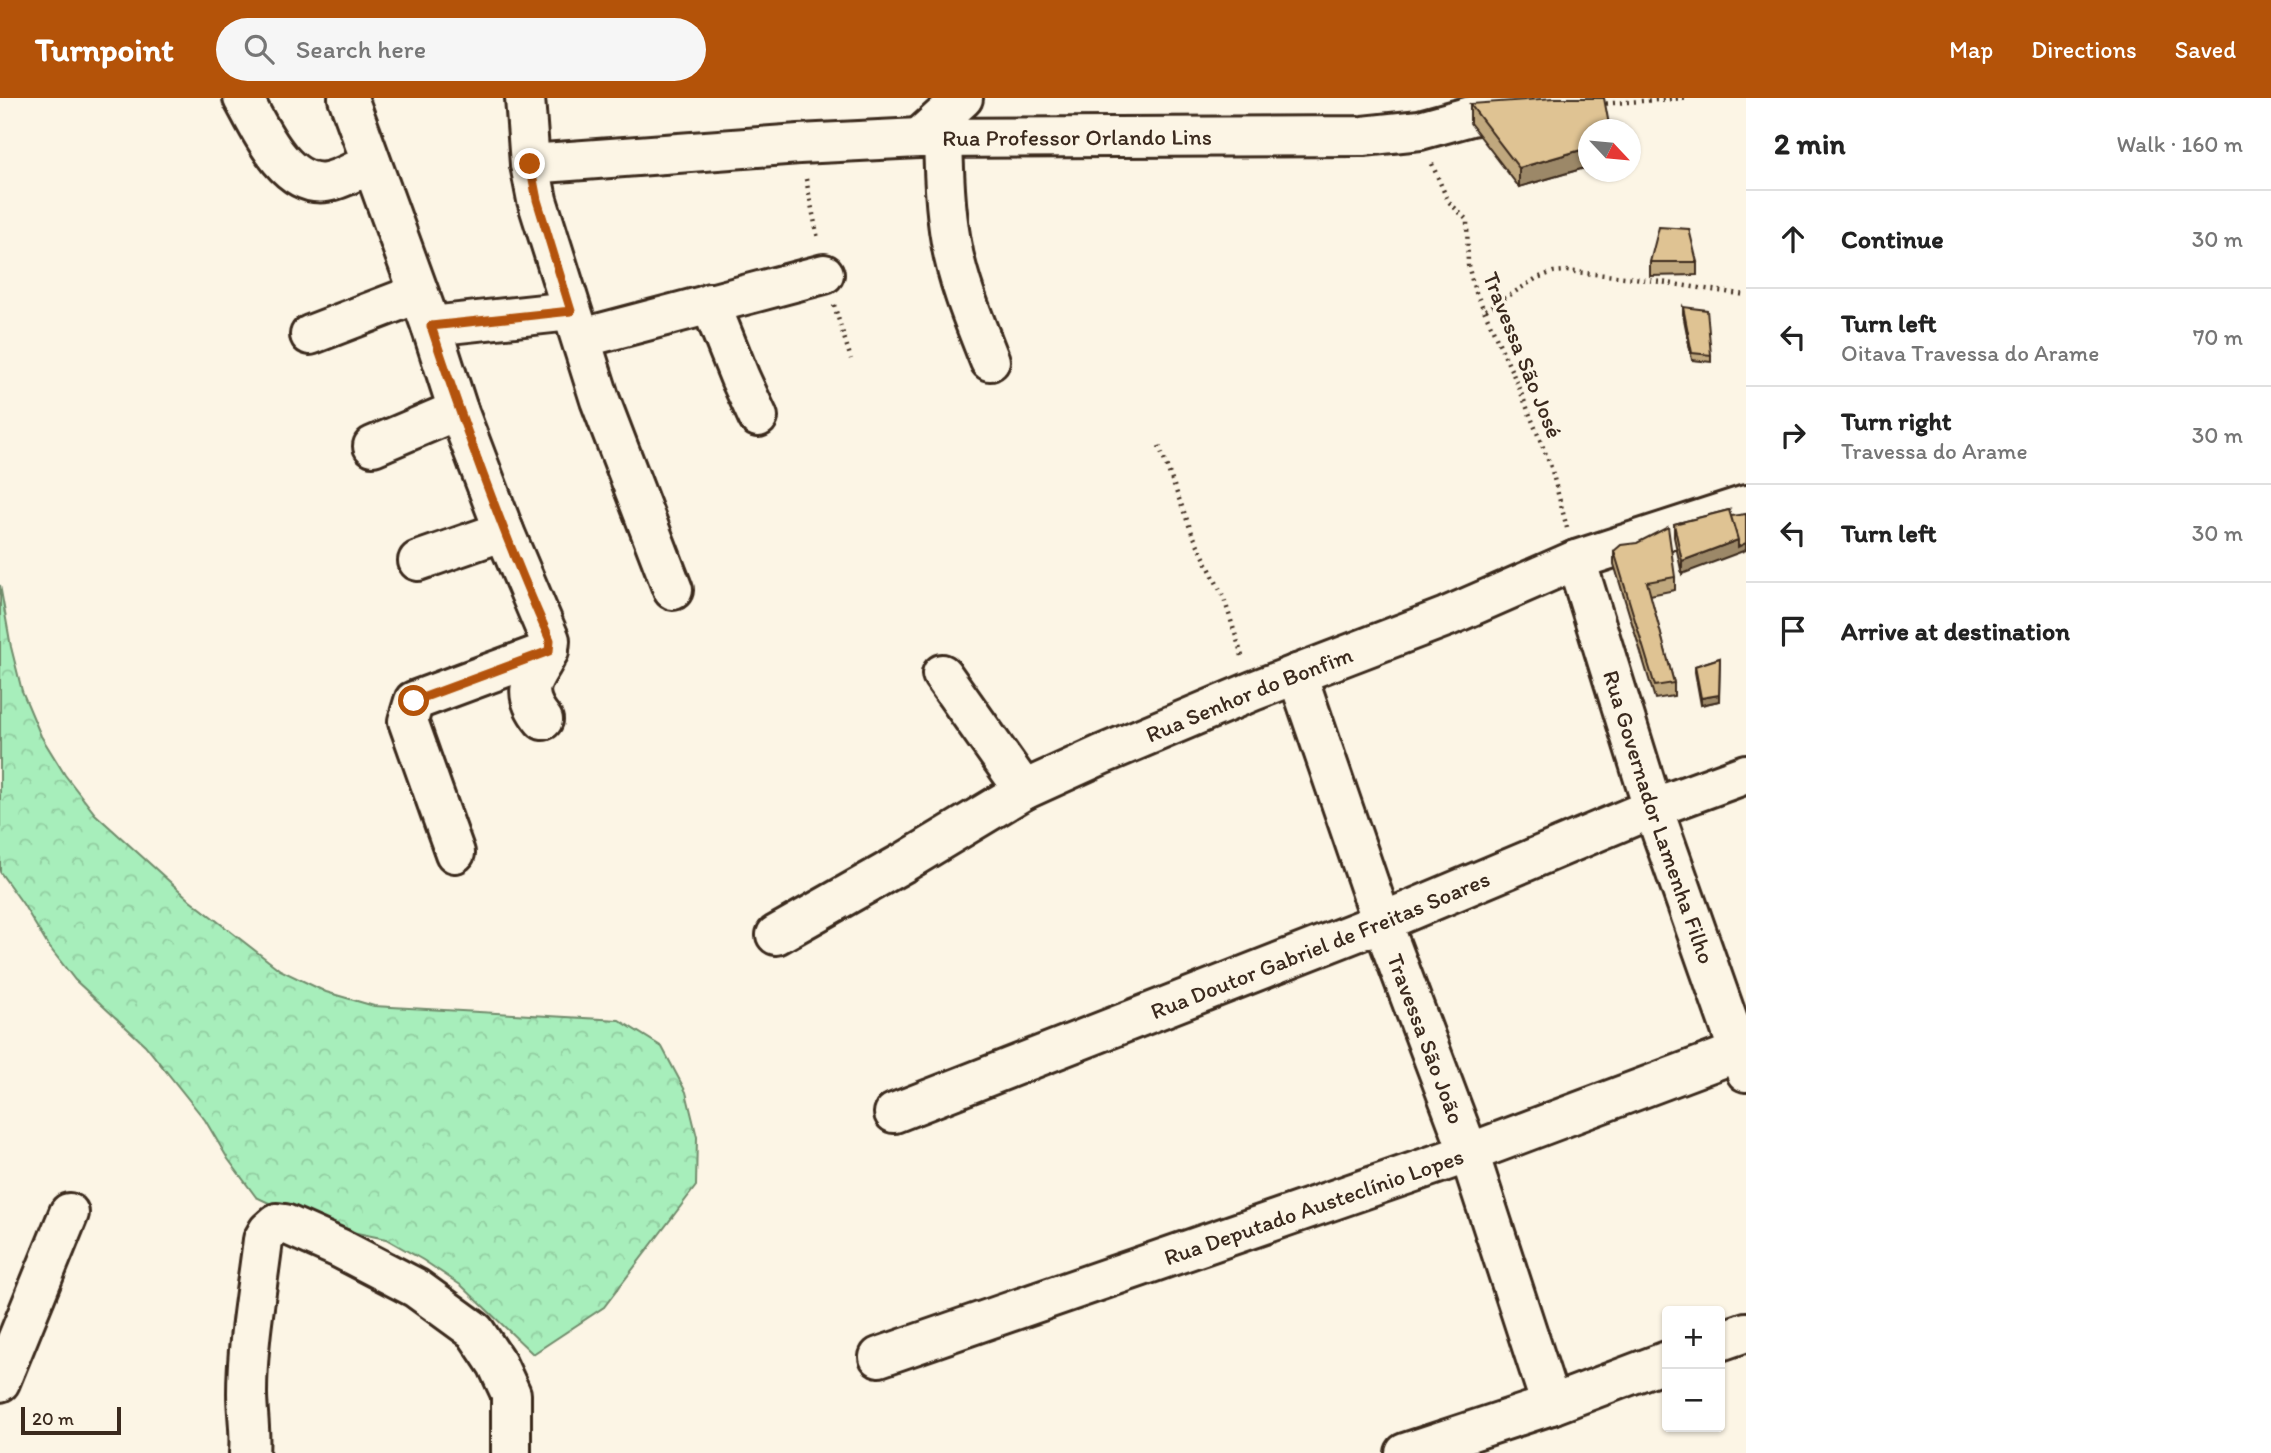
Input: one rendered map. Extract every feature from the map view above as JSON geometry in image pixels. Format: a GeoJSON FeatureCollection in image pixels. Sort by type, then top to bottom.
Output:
{"type":"FeatureCollection","features":[{"type":"Feature","properties":{"kind":"street"},"geometry":{"type":"LineString","coordinates":[[243,98],[274,151],[295,174],[316,182],[328,183],[371,163]]}},
{"type":"Feature","properties":{"kind":"street"},"geometry":{"type":"LineString","coordinates":[[348,98],[458,410],[504,531],[550,640],[549,651],[534,675],[532,685],[535,710],[543,720]]}},
{"type":"Feature","properties":{"kind":"street"},"geometry":{"type":"LineString","coordinates":[[525,98],[530,164],[537,200],[600,400],[673,590]]}},
{"type":"Feature","properties":{"kind":"street"},"geometry":{"type":"LineString","coordinates":[[963,98],[931,139],[945,197],[951,245],[990,361]]}},
{"type":"Feature","properties":{"kind":"street","name":"Rua Professor Orlando Lins"},"geometry":{"type":"LineString","coordinates":[[530,164],[799,144],[931,139],[1337,137],[1420,130],[1474,107],[1516,110]]}},
{"type":"Feature","properties":{"kind":"street"},"geometry":{"type":"LineString","coordinates":[[310,335],[424,310],[576,325],[710,303],[824,274]]}},
{"type":"Feature","properties":{"kind":"street"},"geometry":{"type":"LineString","coordinates":[[710,303],[758,417]]}},
{"type":"Feature","properties":{"kind":"street"},"geometry":{"type":"LineString","coordinates":[[373,446],[458,410]]}},
{"type":"Feature","properties":{"kind":"street","name":"Rua Senhor do Bonfim"},"geometry":{"type":"LineString","coordinates":[[776,935],[904,863],[1024,790],[1253,691],[1446,617],[1576,560],[1746,505]]}},
{"type":"Feature","properties":{"kind":"street"},"geometry":{"type":"LineString","coordinates":[[418,561],[504,531]]}},
{"type":"Feature","properties":{"kind":"street","name":"Rua Governador Lamenha Filho"},"geometry":{"type":"LineString","coordinates":[[1576,560],[1653,808],[1744,1057]]}},
{"type":"Feature","properties":{"kind":"street"},"geometry":{"type":"LineString","coordinates":[[456,853],[408,721],[414,701],[549,651]]}},
{"type":"Feature","properties":{"kind":"street"},"geometry":{"type":"LineString","coordinates":[[942,674],[1024,790]]}},
{"type":"Feature","properties":{"kind":"street","name":"Travessa São João"},"geometry":{"type":"LineString","coordinates":[[1297,674],[1382,922],[1469,1153],[1551,1405]]}},
{"type":"Feature","properties":{"kind":"street","name":"Rua Doutor Gabriel de Freitas Soares"},"geometry":{"type":"LineString","coordinates":[[894,1113],[1382,922],[1653,808],[1746,774]]}},
{"type":"Feature","properties":{"kind":"street","name":"Rua Deputado Austeclínio Lopes"},"geometry":{"type":"LineString","coordinates":[[879,1357],[1744,1057]]}},
{"type":"Feature","properties":{"kind":"street"},"geometry":{"type":"LineString","coordinates":[[0,1382],[69,1213]]}},
{"type":"Feature","properties":{"kind":"street"},"geometry":{"type":"LineString","coordinates":[[249,1453],[251,1433],[247,1394],[263,1240],[277,1223],[339,1248],[416,1288],[475,1331],[497,1364],[511,1394],[511,1446]]}},
{"type":"Feature","properties":{"kind":"street"},"geometry":{"type":"LineString","coordinates":[[0,1295],[40,1280]]}},
{"type":"Feature","properties":{"kind":"street"},"geometry":{"type":"LineString","coordinates":[[1725,1340],[1746,1332]]}},
{"type":"Feature","properties":{"kind":"street"},"geometry":{"type":"LineString","coordinates":[[1405,1453],[1551,1405],[1662,1363]]}},
{"type":"Feature","properties":{"kind":"path"},"geometry":{"type":"LineString","coordinates":[[1594,104],[1686,98]]}},
{"type":"Feature","properties":{"kind":"path","name":"Travessa São José"},"geometry":{"type":"LineString","coordinates":[[1420,130],[1443,193],[1467,220],[1470,273],[1474,288],[1486,310],[1551,467],[1576,560]]}},
{"type":"Feature","properties":{"kind":"path"},"geometry":{"type":"LineString","coordinates":[[1486,310],[1537,278],[1566,271],[1746,295]]}},
{"type":"Feature","properties":{"kind":"path"},"geometry":{"type":"LineString","coordinates":[[1159,446],[1192,533],[1224,598],[1253,691]]}},
{"type":"Feature","properties":{"kind":"green space"},"geometry":{"type":"Polygon","coordinates":[[[0,585],[22,691],[41,736],[65,775],[95,814],[190,900],[280,970],[326,992],[374,1006],[619,1020],[662,1047],[686,1092],[697,1137],[696,1186],[604,1307],[533,1354],[462,1286],[386,1239],[299,1217],[256,1197],[228,1159],[205,1120],[145,1045],[75,980],[47,944],[0,872],[0,585]]]}},
{"type":"Feature","properties":{"kind":"building"},"geometry":{"type":"Polygon","coordinates":[[[1554,98],[1604,98],[1608,119],[1578,119],[1578,151],[1519,168],[1470,104],[1554,98]]]}},
{"type":"Feature","properties":{"kind":"building"},"geometry":{"type":"Polygon","coordinates":[[[1659,227],[1689,229],[1697,262],[1650,262],[1659,227]]]}},
{"type":"Feature","properties":{"kind":"building"},"geometry":{"type":"Polygon","coordinates":[[[1683,307],[1707,310],[1711,355],[1692,353],[1683,307]]]}},
{"type":"Feature","properties":{"kind":"building"},"geometry":{"type":"Polygon","coordinates":[[[1729,510],[1738,540],[1682,561],[1674,524],[1729,510]]]}},
{"type":"Feature","properties":{"kind":"building"},"geometry":{"type":"Polygon","coordinates":[[[1746,514],[1746,543],[1738,547],[1731,516],[1746,514]]]}},
{"type":"Feature","properties":{"kind":"building"},"geometry":{"type":"Polygon","coordinates":[[[1668,527],[1675,577],[1647,582],[1674,683],[1655,686],[1614,551],[1621,545],[1637,543],[1668,527]]]}},
{"type":"Feature","properties":{"kind":"building"},"geometry":{"type":"Polygon","coordinates":[[[1720,658],[1719,695],[1701,698],[1695,666],[1720,658]]]}},
{"type":"Feature","properties":{"kind":"route"},"geometry":{"type":"LineString","coordinates":[[414,701],[549,651],[550,640],[504,531],[458,410],[431,326],[571,311],[537,200],[530,164]]}}]}
